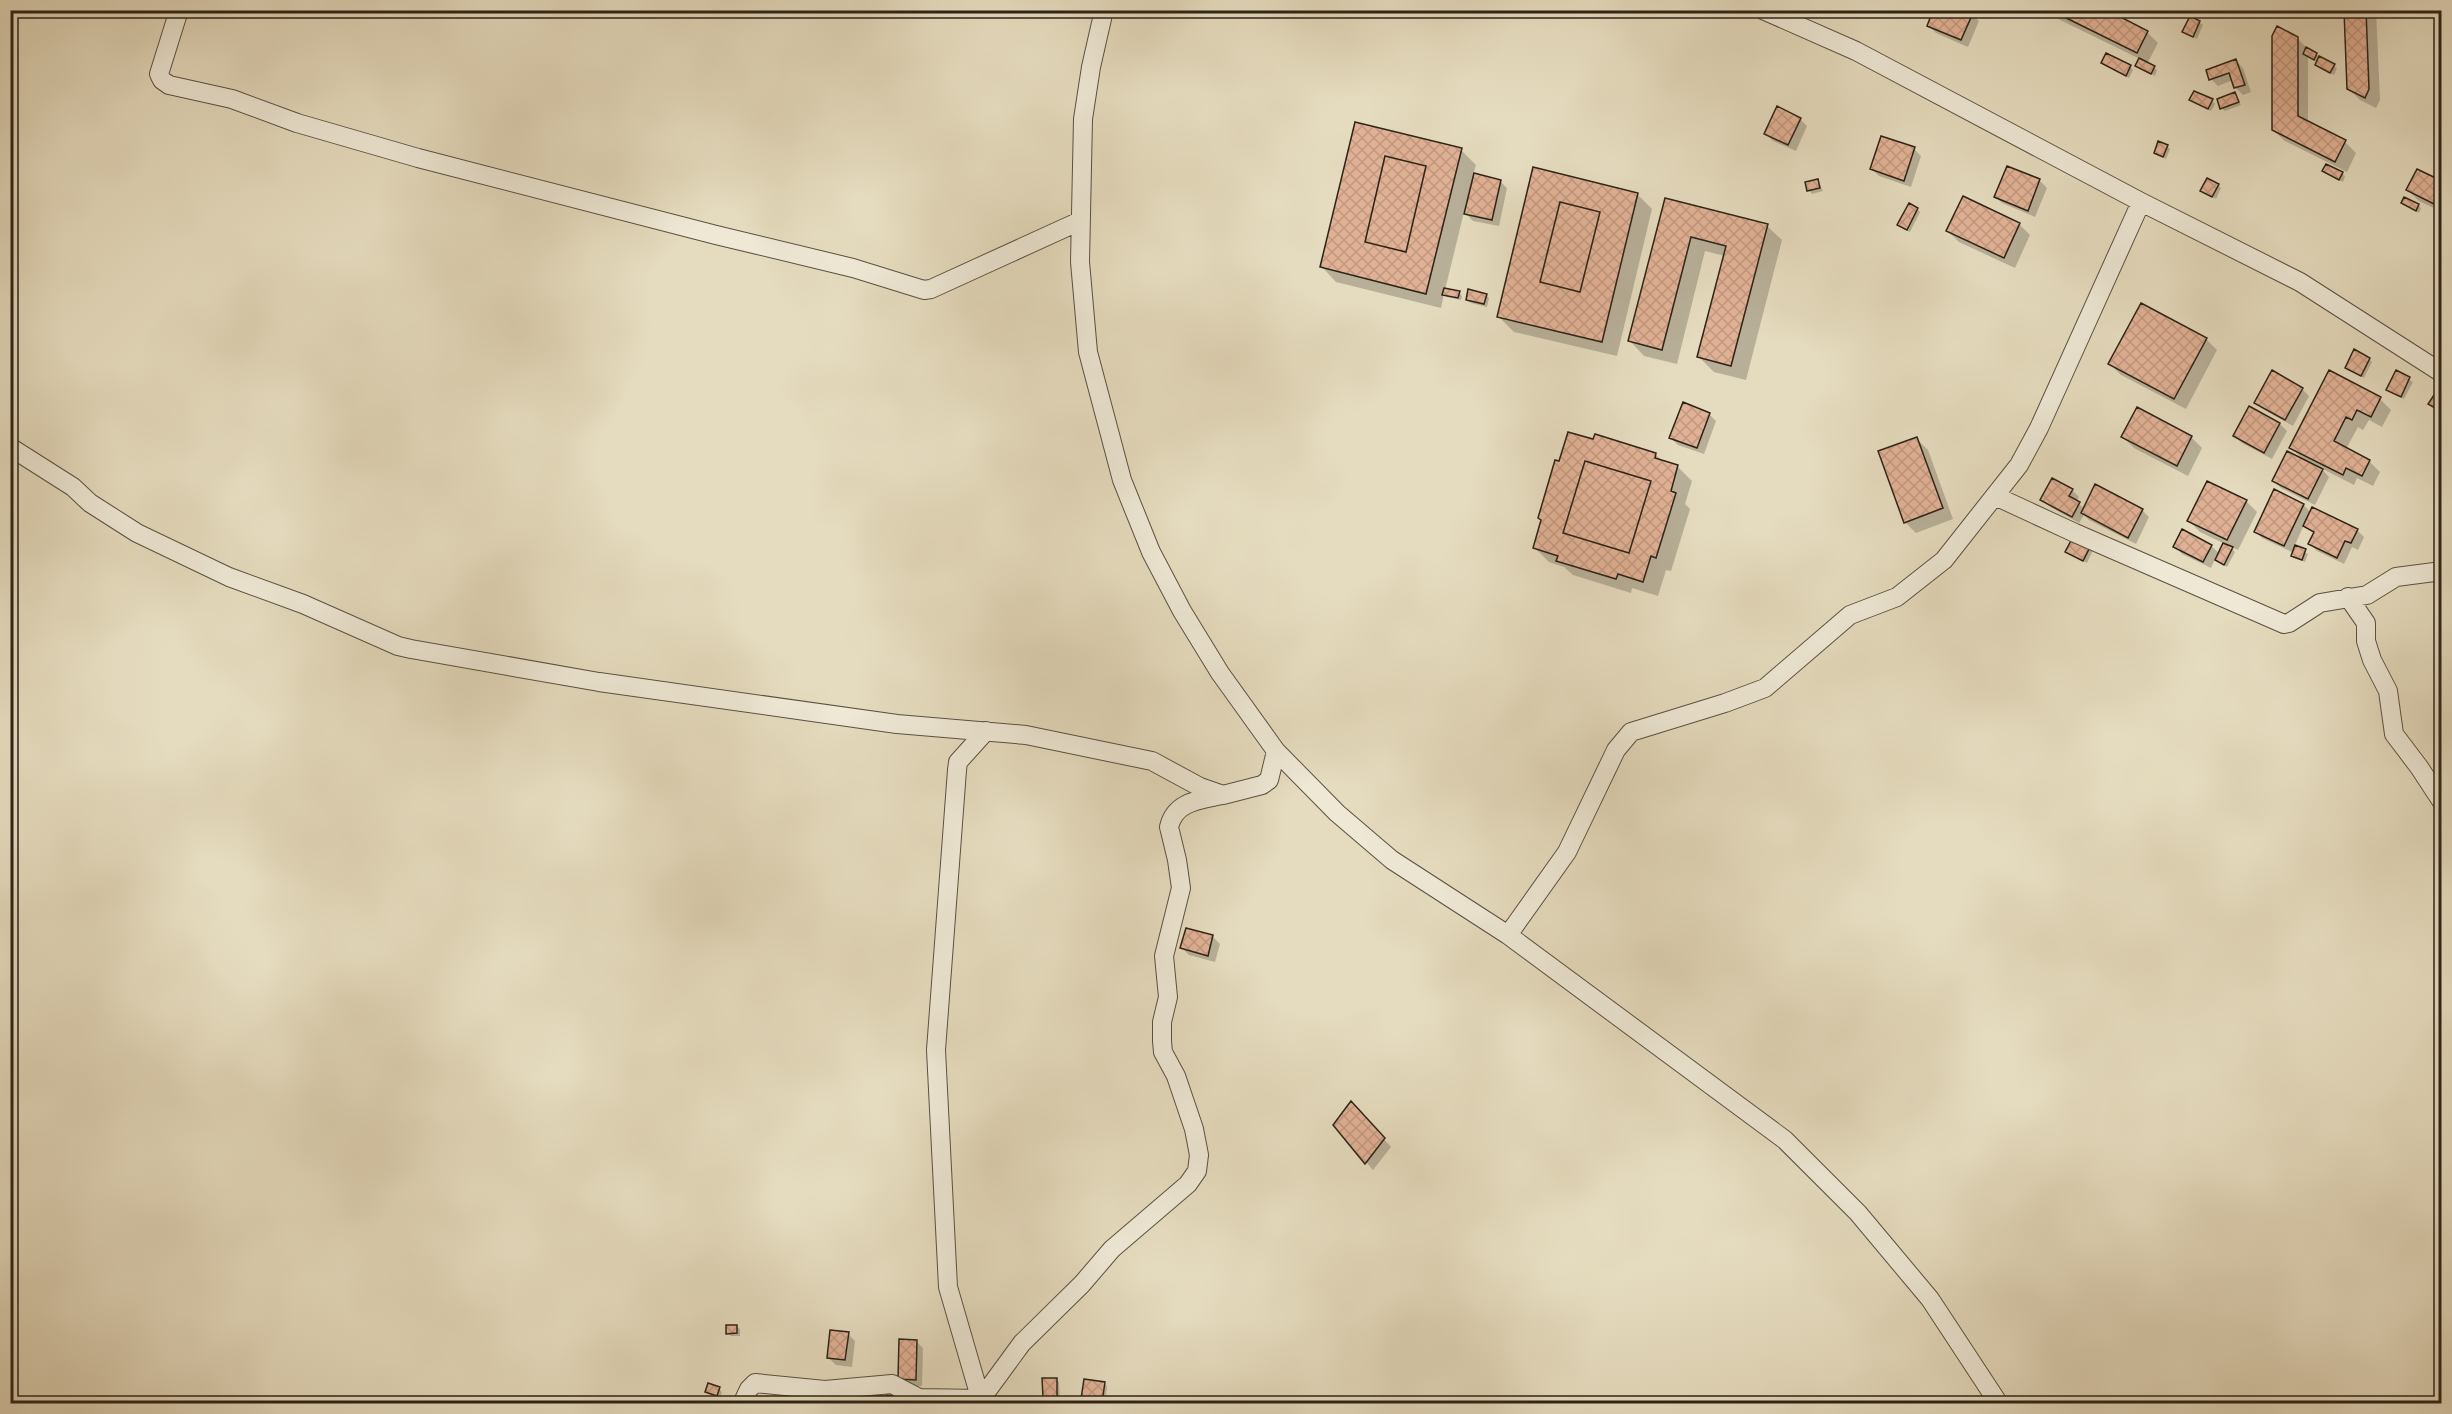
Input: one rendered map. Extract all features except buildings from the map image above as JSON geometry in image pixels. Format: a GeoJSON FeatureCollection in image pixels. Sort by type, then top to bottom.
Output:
{"type":"FeatureCollection","features":[{"type":"Feature","properties":{"kind":"street"},"geometry":{"type":"LineString","coordinates":[[179,10],[159,74],[162,80],[169,85],[232,99],[297,123],[418,158],[716,236],[853,267],[924,290],[931,290],[1080,221]]}},
{"type":"Feature","properties":{"kind":"street"},"geometry":{"type":"LineString","coordinates":[[1104,10],[1091,67],[1083,119],[1080,262],[1088,352],[1122,480],[1151,552],[1182,611],[1220,673],[1276,751],[1337,813],[1392,860],[1508,935],[1785,1140],[1858,1213],[1930,1299],[1999,1404]]}},
{"type":"Feature","properties":{"kind":"street"},"geometry":{"type":"LineString","coordinates":[[1764,10],[1856,51],[2141,202],[2300,282],[2442,372]]}},
{"type":"Feature","properties":{"kind":"street"},"geometry":{"type":"LineString","coordinates":[[1508,935],[1567,852],[1616,750],[1631,732],[1765,688],[1850,615],[1897,597],[1944,560],[2019,465],[2039,428],[2141,202]]}},
{"type":"Feature","properties":{"kind":"street"},"geometry":{"type":"LineString","coordinates":[[10,447],[137,533],[229,577],[303,604],[398,646],[599,682],[897,724],[1026,735],[1133,755],[1152,761],[1200,787],[1223,795]]}},
{"type":"Feature","properties":{"kind":"street"},"geometry":{"type":"LineString","coordinates":[[1995,496],[2279,622],[2289,623],[2320,603],[2376,591],[2404,574],[2442,571]]}},
{"type":"Feature","properties":{"kind":"street"},"geometry":{"type":"LineString","coordinates":[[2348,597],[2366,623],[2366,641],[2372,660],[2388,690],[2394,734],[2442,802]]}},
{"type":"Feature","properties":{"kind":"street"},"geometry":{"type":"LineString","coordinates":[[982,1401],[948,1287],[936,1050],[958,762],[986,731]]}},
{"type":"Feature","properties":{"kind":"street"},"geometry":{"type":"LineString","coordinates":[[982,1401],[1022,1343],[1082,1284],[1112,1249],[1181,1191],[1197,1171],[1199,1155],[1194,1129],[1176,1077],[1163,1052],[1162,1041],[1167,998],[1164,956],[1181,888],[1169,827],[1178,808],[1190,802],[1262,785],[1269,780],[1276,751]]}},
{"type":"Feature","properties":{"kind":"street"},"geometry":{"type":"LineString","coordinates":[[742,1404],[749,1389],[755,1383],[825,1390],[892,1384],[926,1399],[982,1401]]}}]}
